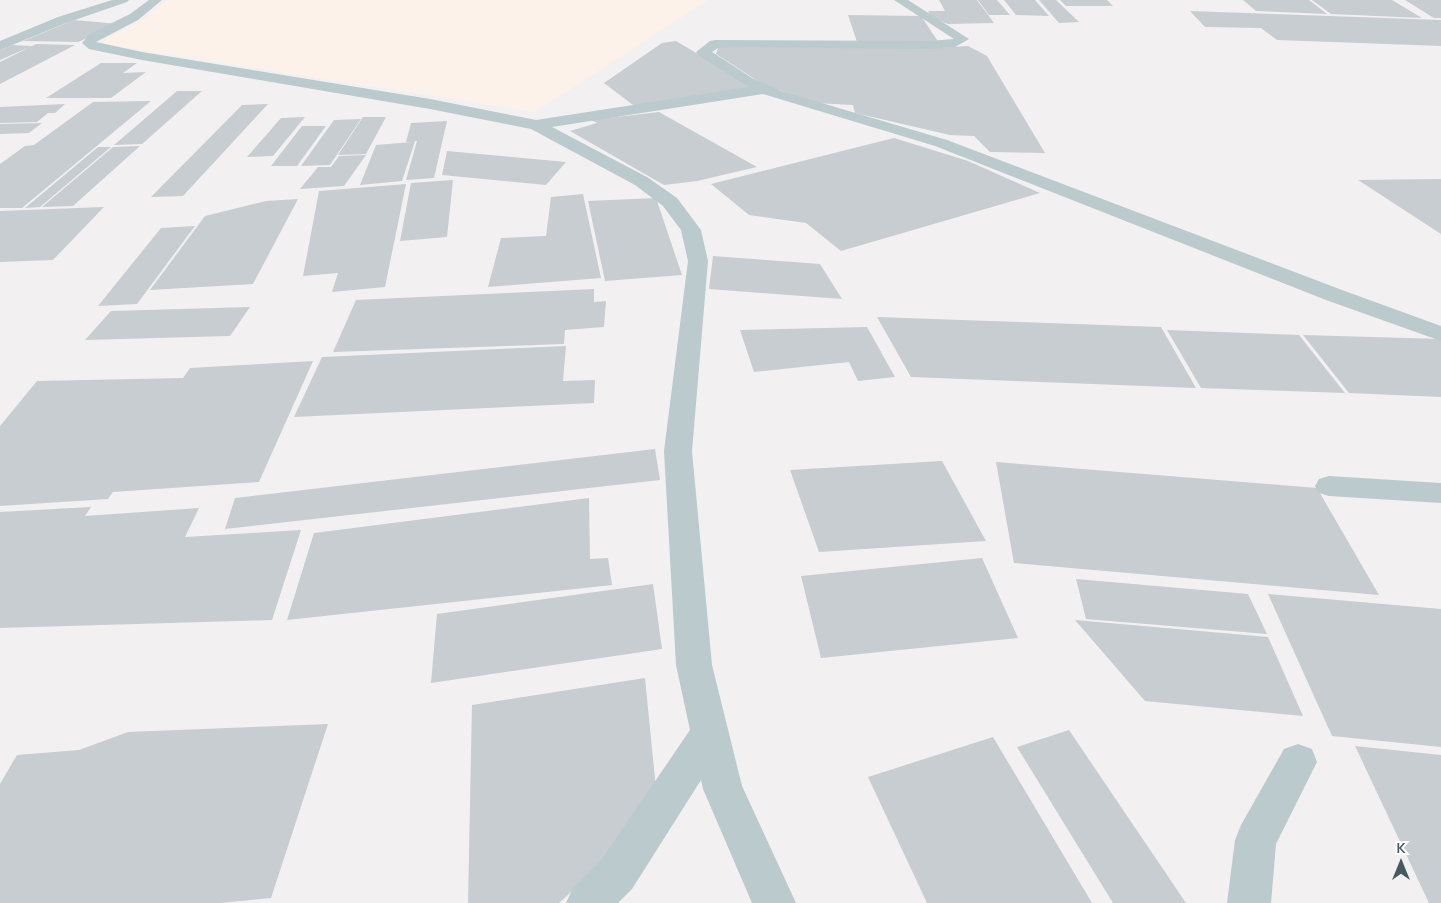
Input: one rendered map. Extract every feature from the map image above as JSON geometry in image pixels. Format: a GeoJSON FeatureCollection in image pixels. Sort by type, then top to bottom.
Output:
{"type":"FeatureCollection","features":[{"type":"Feature","properties":{"kind":"street"},"geometry":{"type":"LineString","coordinates":[[0,46],[62,20],[123,0]]}},
{"type":"Feature","properties":{"kind":"street"},"geometry":{"type":"LineString","coordinates":[[156,0],[134,17],[94,37],[88,43],[94,46],[142,56],[420,103],[536,125],[648,186],[670,202],[691,230],[698,261],[678,451],[694,665],[723,789],[774,903]]}},
{"type":"Feature","properties":{"kind":"street"},"geometry":{"type":"LineString","coordinates":[[900,0],[963,39],[955,43],[929,45],[735,43],[715,44],[703,52],[747,81],[766,89],[806,104],[941,144],[1334,295],[1441,334]]}},
{"type":"Feature","properties":{"kind":"street"},"geometry":{"type":"LineString","coordinates":[[536,125],[766,89]]}},
{"type":"Feature","properties":{"kind":"street"},"geometry":{"type":"LineString","coordinates":[[1329,486],[1441,493]]}},
{"type":"Feature","properties":{"kind":"street"},"geometry":{"type":"LineString","coordinates":[[588,903],[617,874],[710,733]]}},
{"type":"Feature","properties":{"kind":"street"},"geometry":{"type":"LineString","coordinates":[[1250,903],[1256,840],[1298,762]]}},
{"type":"Feature","properties":{"kind":"shaded area"},"geometry":{"type":"Polygon","coordinates":[[[167,0],[708,0],[535,112],[102,44],[110,36],[146,18],[167,0]]]}},
{"type":"Feature","properties":{"kind":"building"},"geometry":{"type":"Polygon","coordinates":[[[939,0],[977,0],[994,23],[948,24],[940,21],[930,15],[928,11],[945,11],[939,0]]]}},
{"type":"Feature","properties":{"kind":"building"},"geometry":{"type":"Polygon","coordinates":[[[978,0],[997,0],[1010,15],[989,15],[978,0]]]}},
{"type":"Feature","properties":{"kind":"building"},"geometry":{"type":"Polygon","coordinates":[[[1004,0],[1035,0],[1049,16],[1016,15],[1004,0]]]}},
{"type":"Feature","properties":{"kind":"building"},"geometry":{"type":"Polygon","coordinates":[[[1039,0],[1056,0],[1079,22],[1059,23],[1039,0]]]}},
{"type":"Feature","properties":{"kind":"building"},"geometry":{"type":"Polygon","coordinates":[[[1060,0],[1107,0],[1113,6],[1066,6],[1060,0]]]}},
{"type":"Feature","properties":{"kind":"building"},"geometry":{"type":"Polygon","coordinates":[[[1243,0],[1309,0],[1327,14],[1256,11],[1243,0]]]}},
{"type":"Feature","properties":{"kind":"building"},"geometry":{"type":"Polygon","coordinates":[[[1312,0],[1392,0],[1422,18],[1331,14],[1312,0]]]}},
{"type":"Feature","properties":{"kind":"building"},"geometry":{"type":"Polygon","coordinates":[[[1405,0],[1441,0],[1441,18],[1434,18],[1405,0]]]}},
{"type":"Feature","properties":{"kind":"building"},"geometry":{"type":"Polygon","coordinates":[[[1190,11],[1441,20],[1441,46],[1277,40],[1261,28],[1205,27],[1190,11]]]}},
{"type":"Feature","properties":{"kind":"building"},"geometry":{"type":"Polygon","coordinates":[[[848,15],[921,16],[939,43],[857,42],[848,15]]]}},
{"type":"Feature","properties":{"kind":"building"},"geometry":{"type":"Polygon","coordinates":[[[74,20],[119,24],[78,42],[23,41],[74,20]]]}},
{"type":"Feature","properties":{"kind":"building"},"geometry":{"type":"Polygon","coordinates":[[[676,41],[755,88],[637,108],[604,83],[662,43],[676,41]]]}},
{"type":"Feature","properties":{"kind":"building"},"geometry":{"type":"Polygon","coordinates":[[[36,44],[75,45],[0,84],[0,62],[36,44]]]}},
{"type":"Feature","properties":{"kind":"building"},"geometry":{"type":"Polygon","coordinates":[[[12,45],[32,46],[0,60],[0,50],[12,45]]]}},
{"type":"Feature","properties":{"kind":"building"},"geometry":{"type":"Polygon","coordinates":[[[733,45],[934,48],[968,46],[987,56],[1045,153],[990,152],[974,136],[950,135],[855,113],[853,105],[816,103],[764,85],[716,54],[718,48],[733,45]]]}},
{"type":"Feature","properties":{"kind":"building"},"geometry":{"type":"Polygon","coordinates":[[[101,63],[137,63],[123,73],[146,72],[111,98],[46,98],[101,63]]]}},
{"type":"Feature","properties":{"kind":"building"},"geometry":{"type":"Polygon","coordinates":[[[177,91],[202,91],[142,144],[114,145],[177,91]]]}},
{"type":"Feature","properties":{"kind":"building"},"geometry":{"type":"Polygon","coordinates":[[[151,101],[22,208],[0,208],[0,164],[25,146],[34,145],[93,102],[151,101]]]}},
{"type":"Feature","properties":{"kind":"building"},"geometry":{"type":"Polygon","coordinates":[[[65,104],[55,113],[48,113],[37,122],[0,123],[0,107],[65,104]]]}},
{"type":"Feature","properties":{"kind":"building"},"geometry":{"type":"Polygon","coordinates":[[[268,104],[183,196],[151,197],[242,105],[268,104]]]}},
{"type":"Feature","properties":{"kind":"building"},"geometry":{"type":"Polygon","coordinates":[[[659,112],[757,167],[697,181],[664,185],[570,131],[597,123],[591,120],[659,112]]]}},
{"type":"Feature","properties":{"kind":"building"},"geometry":{"type":"Polygon","coordinates":[[[305,117],[273,156],[247,157],[281,118],[305,117]]]}},
{"type":"Feature","properties":{"kind":"building"},"geometry":{"type":"Polygon","coordinates":[[[363,117],[386,117],[366,154],[338,155],[363,117]]]}},
{"type":"Feature","properties":{"kind":"building"},"geometry":{"type":"Polygon","coordinates":[[[361,119],[330,165],[301,166],[334,120],[361,119]]]}},
{"type":"Feature","properties":{"kind":"building"},"geometry":{"type":"Polygon","coordinates":[[[447,121],[434,178],[406,180],[417,141],[415,141],[402,181],[360,185],[376,145],[412,142],[406,142],[411,123],[447,121]]]}},
{"type":"Feature","properties":{"kind":"building"},"geometry":{"type":"Polygon","coordinates":[[[42,123],[29,133],[0,134],[0,124],[42,123]]]}},
{"type":"Feature","properties":{"kind":"building"},"geometry":{"type":"Polygon","coordinates":[[[302,126],[326,126],[297,166],[271,166],[302,126]]]}},
{"type":"Feature","properties":{"kind":"building"},"geometry":{"type":"Polygon","coordinates":[[[894,138],[968,161],[1040,193],[841,251],[806,223],[749,215],[711,184],[894,138]]]}},
{"type":"Feature","properties":{"kind":"building"},"geometry":{"type":"Polygon","coordinates":[[[140,146],[73,206],[42,207],[113,147],[140,146]]]}},
{"type":"Feature","properties":{"kind":"building"},"geometry":{"type":"Polygon","coordinates":[[[98,147],[111,147],[40,207],[25,208],[98,147]]]}},
{"type":"Feature","properties":{"kind":"building"},"geometry":{"type":"Polygon","coordinates":[[[447,151],[566,162],[546,185],[442,175],[447,151]]]}},
{"type":"Feature","properties":{"kind":"building"},"geometry":{"type":"Polygon","coordinates":[[[366,155],[344,186],[300,189],[318,167],[331,167],[339,156],[366,155]]]}},
{"type":"Feature","properties":{"kind":"building"},"geometry":{"type":"Polygon","coordinates":[[[1441,179],[1441,234],[1358,180],[1441,179]]]}},
{"type":"Feature","properties":{"kind":"building"},"geometry":{"type":"Polygon","coordinates":[[[453,180],[447,237],[400,241],[411,183],[453,180]]]}},
{"type":"Feature","properties":{"kind":"building"},"geometry":{"type":"Polygon","coordinates":[[[406,184],[385,287],[332,292],[338,273],[303,276],[319,191],[406,184]]]}},
{"type":"Feature","properties":{"kind":"building"},"geometry":{"type":"Polygon","coordinates":[[[583,194],[601,278],[488,287],[501,238],[546,236],[551,197],[583,194]]]}},
{"type":"Feature","properties":{"kind":"building"},"geometry":{"type":"Polygon","coordinates":[[[656,198],[682,275],[605,281],[588,201],[656,198]]]}},
{"type":"Feature","properties":{"kind":"building"},"geometry":{"type":"Polygon","coordinates":[[[298,199],[253,284],[150,290],[205,216],[266,201],[298,199]]]}},
{"type":"Feature","properties":{"kind":"building"},"geometry":{"type":"Polygon","coordinates":[[[104,207],[53,260],[0,262],[0,211],[104,207]]]}},
{"type":"Feature","properties":{"kind":"building"},"geometry":{"type":"Polygon","coordinates":[[[195,226],[137,304],[98,306],[161,228],[195,226]]]}},
{"type":"Feature","properties":{"kind":"building"},"geometry":{"type":"Polygon","coordinates":[[[713,256],[820,264],[842,299],[709,289],[713,256]]]}},
{"type":"Feature","properties":{"kind":"building"},"geometry":{"type":"Polygon","coordinates":[[[594,289],[594,302],[606,301],[604,327],[565,330],[564,344],[333,352],[356,300],[594,289]]]}},
{"type":"Feature","properties":{"kind":"building"},"geometry":{"type":"Polygon","coordinates":[[[250,307],[230,336],[85,340],[111,311],[250,307]]]}},
{"type":"Feature","properties":{"kind":"building"},"geometry":{"type":"Polygon","coordinates":[[[877,317],[1161,327],[1196,388],[911,377],[877,317]]]}},
{"type":"Feature","properties":{"kind":"building"},"geometry":{"type":"Polygon","coordinates":[[[867,327],[895,377],[858,381],[849,362],[754,372],[740,330],[867,327]]]}},
{"type":"Feature","properties":{"kind":"building"},"geometry":{"type":"Polygon","coordinates":[[[1167,330],[1299,335],[1345,393],[1201,388],[1167,330]]]}},
{"type":"Feature","properties":{"kind":"building"},"geometry":{"type":"Polygon","coordinates":[[[1303,335],[1441,339],[1441,397],[1349,393],[1303,335]]]}},
{"type":"Feature","properties":{"kind":"building"},"geometry":{"type":"Polygon","coordinates":[[[566,346],[563,381],[595,380],[594,403],[294,417],[322,357],[566,346]]]}},
{"type":"Feature","properties":{"kind":"building"},"geometry":{"type":"Polygon","coordinates":[[[313,361],[259,482],[113,492],[108,499],[0,506],[0,426],[37,381],[183,378],[190,368],[313,361]]]}},
{"type":"Feature","properties":{"kind":"building"},"geometry":{"type":"Polygon","coordinates":[[[655,449],[660,480],[225,529],[235,498],[655,449]]]}},
{"type":"Feature","properties":{"kind":"building"},"geometry":{"type":"Polygon","coordinates":[[[942,461],[986,541],[819,552],[790,470],[942,461]]]}},
{"type":"Feature","properties":{"kind":"building"},"geometry":{"type":"Polygon","coordinates":[[[996,462],[1317,488],[1379,595],[1014,563],[996,462]]]}},
{"type":"Feature","properties":{"kind":"building"},"geometry":{"type":"Polygon","coordinates":[[[589,498],[590,559],[608,558],[612,585],[287,620],[314,533],[589,498]]]}},
{"type":"Feature","properties":{"kind":"building"},"geometry":{"type":"Polygon","coordinates":[[[91,507],[85,516],[199,508],[185,537],[301,530],[272,620],[0,628],[0,512],[91,507]]]}},
{"type":"Feature","properties":{"kind":"building"},"geometry":{"type":"Polygon","coordinates":[[[982,558],[1018,638],[821,658],[801,576],[982,558]]]}},
{"type":"Feature","properties":{"kind":"building"},"geometry":{"type":"Polygon","coordinates":[[[1076,579],[1248,594],[1267,634],[1086,619],[1076,579]]]}},
{"type":"Feature","properties":{"kind":"building"},"geometry":{"type":"Polygon","coordinates":[[[653,584],[662,649],[431,683],[437,614],[653,584]]]}},
{"type":"Feature","properties":{"kind":"building"},"geometry":{"type":"Polygon","coordinates":[[[1268,594],[1441,609],[1441,747],[1332,736],[1268,594]]]}},
{"type":"Feature","properties":{"kind":"building"},"geometry":{"type":"Polygon","coordinates":[[[1075,620],[1268,637],[1303,716],[1145,701],[1075,620]]]}},
{"type":"Feature","properties":{"kind":"building"},"geometry":{"type":"Polygon","coordinates":[[[645,678],[656,789],[610,857],[559,903],[468,903],[472,705],[645,678]]]}},
{"type":"Feature","properties":{"kind":"building"},"geometry":{"type":"Polygon","coordinates":[[[328,724],[271,898],[220,903],[0,903],[0,784],[17,755],[79,750],[128,732],[328,724]]]}},
{"type":"Feature","properties":{"kind":"building"},"geometry":{"type":"Polygon","coordinates":[[[1069,730],[1186,903],[1113,903],[1017,747],[1069,730]]]}},
{"type":"Feature","properties":{"kind":"building"},"geometry":{"type":"Polygon","coordinates":[[[993,737],[1092,903],[927,903],[868,777],[993,737]]]}},
{"type":"Feature","properties":{"kind":"building"},"geometry":{"type":"Polygon","coordinates":[[[1355,746],[1441,755],[1441,903],[1429,903],[1355,746]]]}}]}
